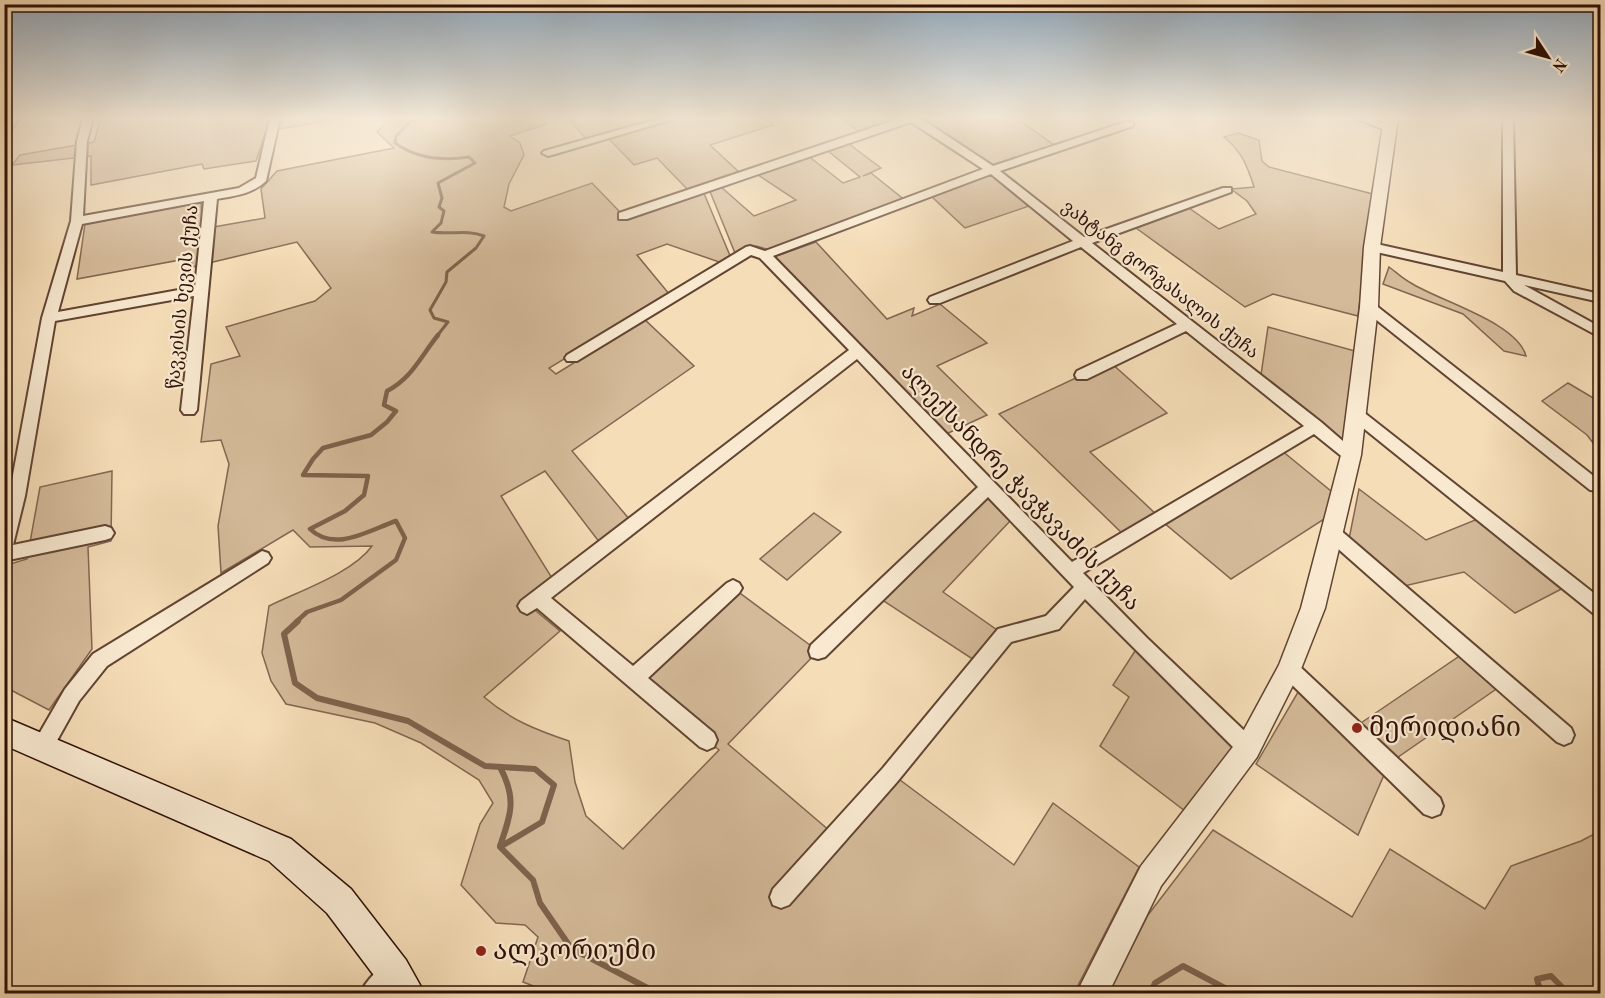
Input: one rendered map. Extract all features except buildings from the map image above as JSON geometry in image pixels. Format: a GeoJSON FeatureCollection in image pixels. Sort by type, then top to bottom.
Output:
{"type":"FeatureCollection","features":[{"type":"Feature","properties":{"kind":"main road"},"geometry":{"type":"LineString","coordinates":[[4,731],[280,850],[339,901],[401,983]]}},
{"type":"Feature","properties":{"kind":"street"},"geometry":{"type":"LineString","coordinates":[[4,545],[11,498],[49,318],[77,221],[81,165]]}},
{"type":"Feature","properties":{"kind":"street","name":"წავკისის ხევის ქუჩა"},"geometry":{"type":"LineString","coordinates":[[189,410],[212,196],[242,191],[254,186],[262,179],[265,165]]}},
{"type":"Feature","properties":{"kind":"street"},"geometry":{"type":"LineString","coordinates":[[623,216],[775,165]]}},
{"type":"Feature","properties":{"kind":"street","name":"ვახტანგ გორგასალის ქუჩა"},"geometry":{"type":"LineString","coordinates":[[984,165],[1351,455]]}},
{"type":"Feature","properties":{"kind":"street"},"geometry":{"type":"LineString","coordinates":[[572,358],[750,250],[765,255],[1008,165]]}},
{"type":"Feature","properties":{"kind":"street"},"geometry":{"type":"LineString","coordinates":[[1091,993],[1151,876],[1248,748],[1289,669],[1314,608],[1351,455],[1369,307],[1372,247],[1384,165]]}},
{"type":"Feature","properties":{"kind":"street"},"geometry":{"type":"LineString","coordinates":[[1509,165],[1510,279],[1519,288],[1600,333]]}},
{"type":"Feature","properties":{"kind":"street"},"geometry":{"type":"LineString","coordinates":[[935,300],[1082,242],[1227,190]]}},
{"type":"Feature","properties":{"kind":"street"},"geometry":{"type":"LineString","coordinates":[[77,221],[212,196]]}},
{"type":"Feature","properties":{"kind":"street"},"geometry":{"type":"LineString","coordinates":[[1372,247],[1600,298]]}},
{"type":"Feature","properties":{"kind":"street","name":"ალექსანდრე ჭავჭავაძის ქუჩა"},"geometry":{"type":"LineString","coordinates":[[765,255],[1084,587],[1248,748]]}},
{"type":"Feature","properties":{"kind":"street"},"geometry":{"type":"LineString","coordinates":[[49,318],[202,290]]}},
{"type":"Feature","properties":{"kind":"street"},"geometry":{"type":"LineString","coordinates":[[1369,307],[1596,486]]}},
{"type":"Feature","properties":{"kind":"street"},"geometry":{"type":"LineString","coordinates":[[1082,375],[1188,325]]}},
{"type":"Feature","properties":{"kind":"street"},"geometry":{"type":"LineString","coordinates":[[707,740],[633,678],[533,602],[857,351]]}},
{"type":"Feature","properties":{"kind":"street"},"geometry":{"type":"LineString","coordinates":[[1357,415],[1600,608]]}},
{"type":"Feature","properties":{"kind":"street"},"geometry":{"type":"LineString","coordinates":[[1071,571],[1316,426]]}},
{"type":"Feature","properties":{"kind":"street"},"geometry":{"type":"LineString","coordinates":[[818,651],[988,487]]}},
{"type":"Feature","properties":{"kind":"street"},"geometry":{"type":"LineString","coordinates":[[4,554],[105,533]]}},
{"type":"Feature","properties":{"kind":"street"},"geometry":{"type":"LineString","coordinates":[[1333,534],[1564,735]]}},
{"type":"Feature","properties":{"kind":"street"},"geometry":{"type":"LineString","coordinates":[[42,748],[72,695],[100,660],[261,558]]}},
{"type":"Feature","properties":{"kind":"street"},"geometry":{"type":"LineString","coordinates":[[781,897],[890,775],[1005,635],[1052,623],[1084,587]]}},
{"type":"Feature","properties":{"kind":"street"},"geometry":{"type":"LineString","coordinates":[[633,678],[733,588]]}},
{"type":"Feature","properties":{"kind":"street"},"geometry":{"type":"LineString","coordinates":[[1289,669],[1432,806]]}},
{"type":"Feature","properties":{"kind":"street"},"geometry":{"type":"LineString","coordinates":[[372,993],[401,983]]}},
{"type":"Feature","properties":{"kind":"shaded area"},"geometry":{"type":"Polygon","coordinates":[[[91,165],[199,165],[91,185],[91,165]]]}},
{"type":"Feature","properties":{"kind":"shaded area"},"geometry":{"type":"Polygon","coordinates":[[[202,165],[233,165],[204,169],[202,165]]]}},
{"type":"Feature","properties":{"kind":"shaded area"},"geometry":{"type":"Polygon","coordinates":[[[310,165],[519,165],[509,184],[504,207],[511,211],[592,183],[620,212],[620,218],[703,191],[731,258],[722,263],[667,244],[637,255],[670,295],[549,368],[556,374],[644,319],[694,366],[572,451],[630,520],[600,543],[545,471],[501,496],[552,578],[524,601],[560,631],[484,697],[524,724],[569,741],[575,782],[586,816],[623,849],[719,750],[634,678],[733,588],[818,651],[728,744],[844,843],[896,777],[1014,865],[1053,803],[1139,867],[1074,993],[554,994],[523,982],[538,937],[525,925],[496,923],[461,885],[480,824],[493,803],[479,780],[421,743],[375,723],[286,704],[271,681],[262,653],[269,606],[339,573],[363,556],[372,546],[310,547],[293,530],[221,573],[218,526],[229,464],[221,440],[201,442],[211,364],[240,356],[226,327],[315,301],[331,288],[297,242],[192,267],[191,258],[77,279],[85,224],[201,202],[202,229],[265,218],[261,189],[277,171],[310,165]]]}},
{"type":"Feature","properties":{"kind":"shaded area"},"geometry":{"type":"Polygon","coordinates":[[[663,165],[731,165],[740,173],[688,190],[663,165]]]}},
{"type":"Feature","properties":{"kind":"shaded area"},"geometry":{"type":"Polygon","coordinates":[[[779,165],[819,165],[843,183],[860,177],[845,165],[876,165],[881,168],[863,176],[871,173],[906,201],[770,250],[756,246],[735,253],[709,189],[720,186],[754,216],[796,200],[755,173],[779,165]]]}},
{"type":"Feature","properties":{"kind":"shaded area"},"geometry":{"type":"Polygon","coordinates":[[[988,165],[1003,165],[993,168],[988,165]]]}},
{"type":"Feature","properties":{"kind":"shaded area"},"geometry":{"type":"Polygon","coordinates":[[[1246,165],[1266,165],[1373,194],[1358,316],[1273,294],[1245,307],[1136,228],[1189,208],[1219,229],[1256,214],[1247,201],[1231,189],[1254,187],[1246,165]]]}},
{"type":"Feature","properties":{"kind":"shaded area"},"geometry":{"type":"Polygon","coordinates":[[[991,173],[1029,206],[965,228],[931,196],[991,173]]]}},
{"type":"Feature","properties":{"kind":"shaded area"},"geometry":{"type":"Polygon","coordinates":[[[816,242],[887,319],[914,308],[912,316],[940,304],[987,343],[937,366],[987,415],[944,435],[771,258],[816,242]]]}},
{"type":"Feature","properties":{"kind":"shaded area"},"geometry":{"type":"Polygon","coordinates":[[[1389,267],[1405,280],[1493,323],[1520,344],[1526,356],[1504,351],[1463,314],[1383,284],[1389,267]]]}},
{"type":"Feature","properties":{"kind":"shaded area"},"geometry":{"type":"Polygon","coordinates":[[[1268,327],[1355,351],[1345,444],[1261,375],[1268,327]]]}},
{"type":"Feature","properties":{"kind":"shaded area"},"geometry":{"type":"Polygon","coordinates":[[[1110,362],[1167,413],[1090,452],[1158,516],[1125,536],[999,414],[1110,362]]]}},
{"type":"Feature","properties":{"kind":"shaded area"},"geometry":{"type":"Polygon","coordinates":[[[1568,383],[1600,402],[1600,452],[1587,435],[1542,401],[1568,383]]]}},
{"type":"Feature","properties":{"kind":"shaded area"},"geometry":{"type":"Polygon","coordinates":[[[1281,450],[1337,496],[1332,514],[1231,579],[1163,522],[1281,450]]]}},
{"type":"Feature","properties":{"kind":"shaded area"},"geometry":{"type":"Polygon","coordinates":[[[112,471],[111,541],[88,547],[92,649],[49,710],[5,687],[4,589],[7,565],[27,559],[40,487],[112,471]]]}},
{"type":"Feature","properties":{"kind":"shaded area"},"geometry":{"type":"Polygon","coordinates":[[[1359,489],[1426,540],[1485,516],[1571,584],[1515,613],[1464,572],[1400,587],[1348,544],[1359,489]]]}},
{"type":"Feature","properties":{"kind":"shaded area"},"geometry":{"type":"Polygon","coordinates":[[[986,494],[1011,520],[943,592],[997,630],[974,660],[879,598],[986,494]]]}},
{"type":"Feature","properties":{"kind":"shaded area"},"geometry":{"type":"Polygon","coordinates":[[[814,513],[841,532],[787,580],[760,559],[814,513]]]}},
{"type":"Feature","properties":{"kind":"shaded area"},"geometry":{"type":"Polygon","coordinates":[[[1137,648],[1241,747],[1185,811],[1100,746],[1129,697],[1113,685],[1137,648]]]}},
{"type":"Feature","properties":{"kind":"shaded area"},"geometry":{"type":"Polygon","coordinates":[[[1467,651],[1505,683],[1388,764],[1352,729],[1467,651]]]}},
{"type":"Feature","properties":{"kind":"shaded area"},"geometry":{"type":"Polygon","coordinates":[[[1301,687],[1387,768],[1358,835],[1256,764],[1301,687]]]}},
{"type":"Feature","properties":{"kind":"shaded area"},"geometry":{"type":"Polygon","coordinates":[[[1213,830],[1352,917],[1390,849],[1485,909],[1511,866],[1581,841],[1600,831],[1600,993],[1108,994],[1148,915],[1213,830]]]}},
{"type":"Feature","properties":{"kind":"waterway"},"geometry":{"type":"LineString","coordinates":[[437,336],[448,322],[434,318],[430,310],[446,282],[447,272],[476,248],[484,236],[471,233],[432,232],[441,223],[444,211],[439,207],[442,198],[438,183],[472,165]]}},
{"type":"Feature","properties":{"kind":"waterway"},"geometry":{"type":"LineString","coordinates":[[296,622],[307,612],[341,600],[396,560],[405,538],[396,521],[364,534],[341,539],[320,536],[310,529],[345,511],[364,495],[368,476],[303,475],[323,448],[371,435],[387,422],[396,411],[384,405],[387,391],[410,373],[438,335]]}},
{"type":"Feature","properties":{"kind":"waterway"},"geometry":{"type":"LineString","coordinates":[[298,621],[284,634],[295,683],[317,698],[408,721],[485,766],[535,769],[554,785],[542,822],[500,847],[533,880],[540,903],[571,948],[659,994]]}},
{"type":"Feature","properties":{"kind":"waterway"},"geometry":{"type":"LineString","coordinates":[[500,767],[509,788],[510,798],[507,825],[500,846]]}},
{"type":"Feature","properties":{"kind":"waterway"},"geometry":{"type":"LineString","coordinates":[[1150,994],[1155,983],[1183,966],[1236,994]]}},
{"type":"Feature","properties":{"kind":"waterway"},"geometry":{"type":"LineString","coordinates":[[1541,994],[1537,979],[1551,976],[1569,994]]}},
{"type":"Feature","properties":{"kind":"place","name":"მერიდიანი"},"geometry":{"type":"Point","coordinates":[1357,728]}},
{"type":"Feature","properties":{"kind":"place","name":"ალკორიუმი"},"geometry":{"type":"Point","coordinates":[481,951]}}]}
